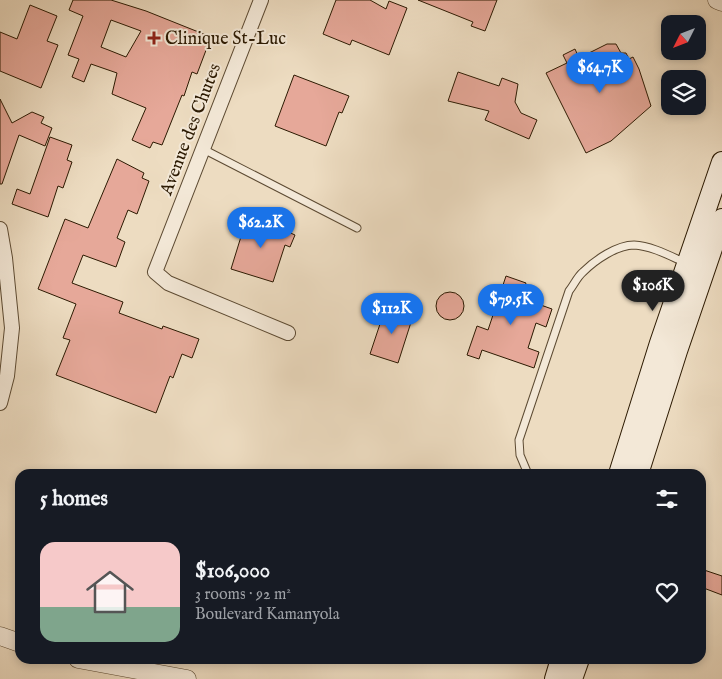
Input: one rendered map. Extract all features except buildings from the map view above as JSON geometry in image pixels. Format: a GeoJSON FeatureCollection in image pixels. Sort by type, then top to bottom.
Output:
{"type":"FeatureCollection","features":[{"type":"Feature","properties":{"kind":"main road"},"geometry":{"type":"LineString","coordinates":[[621,469],[696,267],[722,162]]}},
{"type":"Feature","properties":{"kind":"main road"},"geometry":{"type":"LineString","coordinates":[[696,267],[722,219]]}},
{"type":"Feature","properties":{"kind":"main road"},"geometry":{"type":"LineString","coordinates":[[639,469],[678,319]]}},
{"type":"Feature","properties":{"kind":"main road"},"geometry":{"type":"LineString","coordinates":[[555,679],[560,664]]}},
{"type":"Feature","properties":{"kind":"main road"},"geometry":{"type":"LineString","coordinates":[[572,679],[577,664]]}},
{"type":"Feature","properties":{"kind":"street","name":"Avenue des Chutes"},"geometry":{"type":"LineString","coordinates":[[261,0],[155,272],[168,284],[288,333]]}},
{"type":"Feature","properties":{"kind":"street"},"geometry":{"type":"LineString","coordinates":[[717,0],[722,2]]}},
{"type":"Feature","properties":{"kind":"street"},"geometry":{"type":"LineString","coordinates":[[0,229],[12,328],[7,376],[0,403]]}},
{"type":"Feature","properties":{"kind":"street"},"geometry":{"type":"LineString","coordinates":[[0,636],[15,641]]}},
{"type":"Feature","properties":{"kind":"street"},"geometry":{"type":"LineString","coordinates":[[105,664],[187,679]]}},
{"type":"Feature","properties":{"kind":"lane"},"geometry":{"type":"LineString","coordinates":[[203,150],[357,228]]}},
{"type":"Feature","properties":{"kind":"lane"},"geometry":{"type":"LineString","coordinates":[[526,469],[520,455],[519,440],[570,291],[582,272],[622,247],[634,246],[659,251],[696,267]]}},
{"type":"Feature","properties":{"kind":"place","name":"Clinique St-Luc"},"geometry":{"type":"Point","coordinates":[154,38]}}]}
